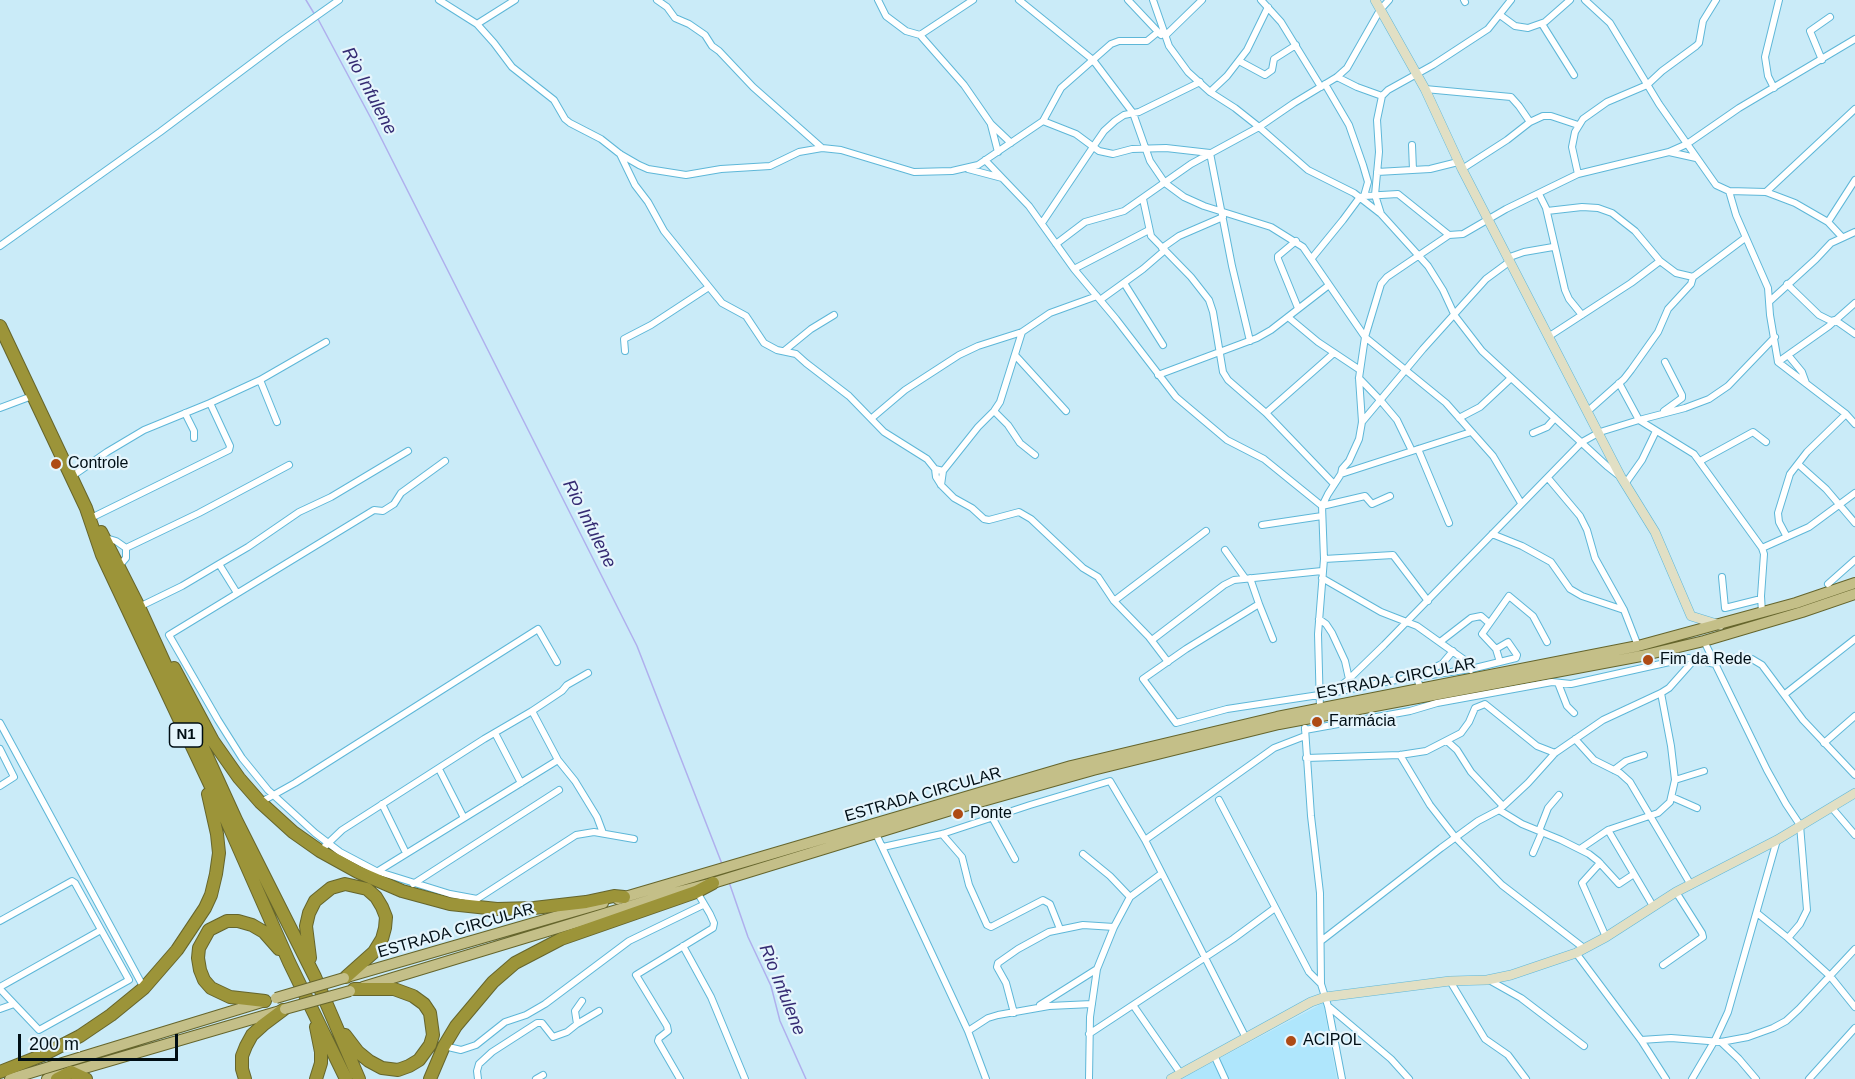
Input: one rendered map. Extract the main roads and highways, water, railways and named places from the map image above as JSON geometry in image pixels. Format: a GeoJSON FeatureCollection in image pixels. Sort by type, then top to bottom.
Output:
{"type":"FeatureCollection","features":[{"type":"Feature","properties":{"kind":"highway","name":"N1"},"geometry":{"type":"LineString","coordinates":[[0,326],[71,477],[104,537],[139,609],[236,820],[315,977],[359,1079]]}},
{"type":"Feature","properties":{"kind":"highway","name":"N1"},"geometry":{"type":"LineString","coordinates":[[89,513],[102,555],[221,808],[289,962],[346,1079]]}},
{"type":"Feature","properties":{"kind":"highway"},"geometry":{"type":"LineString","coordinates":[[139,609],[165,638],[213,741],[239,778],[293,832],[374,875],[450,904],[497,909],[534,908],[614,896],[624,897]]}},
{"type":"Feature","properties":{"kind":"highway"},"geometry":{"type":"LineString","coordinates":[[0,1072],[43,1055],[80,1036],[111,1015],[164,967],[189,935],[211,895],[219,853],[213,810],[202,769]]}},
{"type":"Feature","properties":{"kind":"highway"},"geometry":{"type":"LineString","coordinates":[[430,1079],[444,1046],[456,1026],[492,982],[522,959],[570,936],[696,892],[717,878]]}},
{"type":"Feature","properties":{"kind":"highway"},"geometry":{"type":"LineString","coordinates":[[315,977],[307,938],[309,913],[321,895],[331,888],[345,884],[367,889],[376,897],[386,917],[379,945],[345,978]]}},
{"type":"Feature","properties":{"kind":"highway"},"geometry":{"type":"LineString","coordinates":[[271,1000],[230,997],[211,988],[204,980],[198,958],[202,939],[218,924],[226,921],[245,922],[264,932],[289,962]]}},
{"type":"Feature","properties":{"kind":"highway"},"geometry":{"type":"LineString","coordinates":[[335,1023],[358,1052],[382,1068],[398,1070],[419,1060],[426,1053],[433,1035],[433,1024],[424,1004],[413,996],[394,989],[352,990]]}},
{"type":"Feature","properties":{"kind":"highway"},"geometry":{"type":"LineString","coordinates":[[245,1079],[242,1056],[252,1035],[284,1009]]}},
{"type":"Feature","properties":{"kind":"highway"},"geometry":{"type":"LineString","coordinates":[[313,1012],[321,1052],[321,1063],[316,1079]]}},
{"type":"Feature","properties":{"kind":"highway"},"geometry":{"type":"LineString","coordinates":[[57,1079],[71,1072],[86,1079]]}},
{"type":"Feature","properties":{"kind":"main road","name":"ESTRADA CIRCULAR"},"geometry":{"type":"LineString","coordinates":[[767,861],[876,834],[1093,770],[1269,727],[1305,729],[1378,712],[1476,683],[1678,636],[1762,613],[1855,583]]}},
{"type":"Feature","properties":{"kind":"main road","name":"ESTRADA CIRCULAR"},"geometry":{"type":"LineString","coordinates":[[10,1079],[624,897],[717,878],[1071,766],[1196,735],[1421,689],[1476,683],[1641,656],[1704,641],[1854,596]]}},
{"type":"Feature","properties":{"kind":"main road"},"geometry":{"type":"LineString","coordinates":[[47,1079],[352,990],[717,878]]}},
{"type":"Feature","properties":{"kind":"waterway","name":"Rio Infulene"},"geometry":{"type":"LineString","coordinates":[[306,0],[315,15]]}},
{"type":"Feature","properties":{"kind":"waterway","name":"Rio Infulene"},"geometry":{"type":"LineString","coordinates":[[318,19],[374,124],[637,646],[722,864]]}},
{"type":"Feature","properties":{"kind":"waterway","name":"Rio Infulene"},"geometry":{"type":"LineString","coordinates":[[729,882],[748,937],[771,986],[780,1021],[806,1079]]}},
{"type":"Feature","properties":{"kind":"place","name":"Controle"},"geometry":{"type":"Point","coordinates":[56,464]}},
{"type":"Feature","properties":{"kind":"place","name":"Fim da Rede"},"geometry":{"type":"Point","coordinates":[1648,660]}},
{"type":"Feature","properties":{"kind":"place","name":"Farmácia"},"geometry":{"type":"Point","coordinates":[1317,722]}},
{"type":"Feature","properties":{"kind":"place","name":"Ponte"},"geometry":{"type":"Point","coordinates":[958,814]}},
{"type":"Feature","properties":{"kind":"place","name":"ACIPOL"},"geometry":{"type":"Point","coordinates":[1291,1041]}}]}
